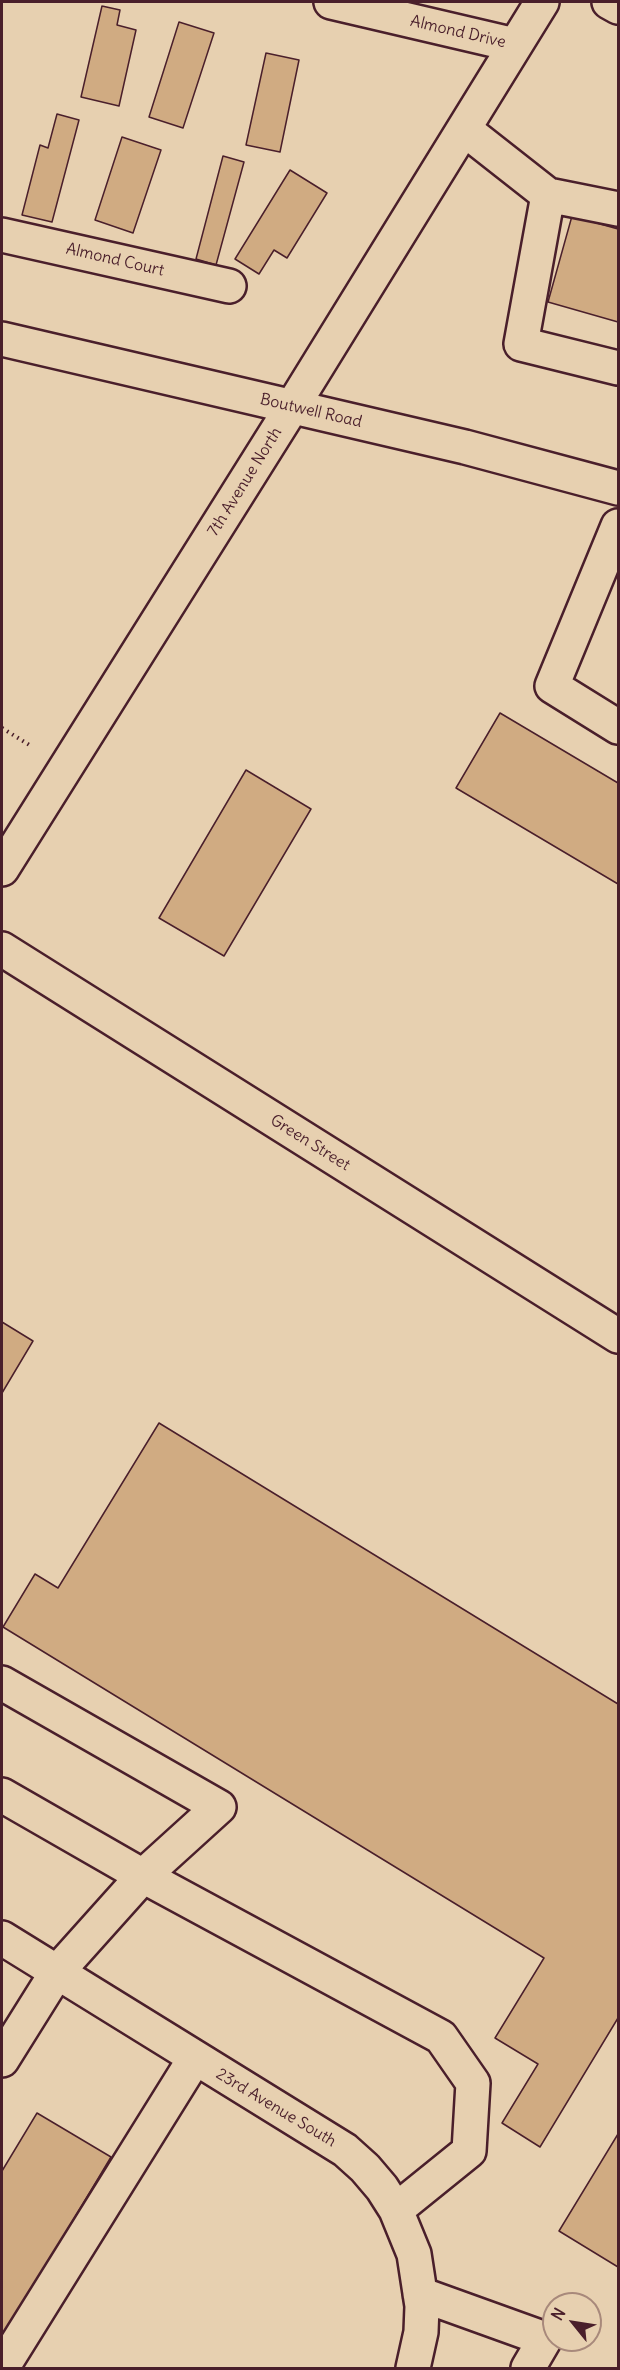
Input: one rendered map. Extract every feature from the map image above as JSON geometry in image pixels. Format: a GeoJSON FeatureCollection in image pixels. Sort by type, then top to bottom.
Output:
{"type":"FeatureCollection","features":[{"type":"Feature","properties":{"kind":"street","name":"Almond Drive"},"geometry":{"type":"LineString","coordinates":[[331,2],[514,45]]}},
{"type":"Feature","properties":{"kind":"street","name":"7th Avenue North"},"geometry":{"type":"LineString","coordinates":[[2,869],[292,407],[542,2]]}},
{"type":"Feature","properties":{"kind":"street"},"geometry":{"type":"LineString","coordinates":[[609,2],[618,7]]}},
{"type":"Feature","properties":{"kind":"street"},"geometry":{"type":"LineString","coordinates":[[464,129],[548,195],[618,209]]}},
{"type":"Feature","properties":{"kind":"street"},"geometry":{"type":"LineString","coordinates":[[548,195],[521,344],[618,368]]}},
{"type":"Feature","properties":{"kind":"street","name":"Almond Court"},"geometry":{"type":"LineString","coordinates":[[2,235],[229,286]]}},
{"type":"Feature","properties":{"kind":"street","name":"Boutwell Road"},"geometry":{"type":"LineString","coordinates":[[2,339],[465,447],[618,488]]}},
{"type":"Feature","properties":{"kind":"street"},"geometry":{"type":"LineString","coordinates":[[618,526],[552,686],[618,727]]}},
{"type":"Feature","properties":{"kind":"street","name":"Green Street"},"geometry":{"type":"LineString","coordinates":[[2,949],[618,1336]]}},
{"type":"Feature","properties":{"kind":"street"},"geometry":{"type":"LineString","coordinates":[[2,1683],[219,1806],[143,1876],[57,1972],[2,2060]]}},
{"type":"Feature","properties":{"kind":"street"},"geometry":{"type":"LineString","coordinates":[[2,1795],[143,1876],[441,2037],[473,2083],[469,2151],[396,2210]]}},
{"type":"Feature","properties":{"kind":"street","name":"23rd Avenue South"},"geometry":{"type":"LineString","coordinates":[[2,1938],[345,2150],[376,2181],[396,2210],[414,2254],[422,2306],[421,2332],[413,2368]]}},
{"type":"Feature","properties":{"kind":"street"},"geometry":{"type":"LineString","coordinates":[[2,2368],[195,2058]]}},
{"type":"Feature","properties":{"kind":"street"},"geometry":{"type":"LineString","coordinates":[[420,2294],[545,2339],[528,2368]]}},
{"type":"Feature","properties":{"kind":"path"},"geometry":{"type":"LineString","coordinates":[[2,728],[30,746]]}},
{"type":"Feature","properties":{"kind":"building"},"geometry":{"type":"Polygon","coordinates":[[[102,6],[120,10],[117,25],[136,30],[119,106],[81,97],[102,6]]]}},
{"type":"Feature","properties":{"kind":"building"},"geometry":{"type":"Polygon","coordinates":[[[179,22],[214,33],[183,128],[149,117],[179,22]]]}},
{"type":"Feature","properties":{"kind":"building"},"geometry":{"type":"Polygon","coordinates":[[[266,53],[299,60],[280,152],[246,145],[266,53]]]}},
{"type":"Feature","properties":{"kind":"building"},"geometry":{"type":"Polygon","coordinates":[[[57,114],[79,120],[52,222],[22,215],[40,145],[48,148],[57,114]]]}},
{"type":"Feature","properties":{"kind":"building"},"geometry":{"type":"Polygon","coordinates":[[[122,137],[161,150],[133,233],[95,220],[122,137]]]}},
{"type":"Feature","properties":{"kind":"building"},"geometry":{"type":"Polygon","coordinates":[[[223,156],[244,162],[216,265],[196,259],[223,156]]]}},
{"type":"Feature","properties":{"kind":"building"},"geometry":{"type":"Polygon","coordinates":[[[290,170],[327,193],[287,258],[274,250],[259,274],[235,259],[290,170]]]}},
{"type":"Feature","properties":{"kind":"building"},"geometry":{"type":"Polygon","coordinates":[[[572,216],[618,229],[618,322],[548,302],[572,216]]]}},
{"type":"Feature","properties":{"kind":"building"},"geometry":{"type":"Polygon","coordinates":[[[500,713],[618,783],[618,884],[456,788],[500,713]]]}},
{"type":"Feature","properties":{"kind":"building"},"geometry":{"type":"Polygon","coordinates":[[[246,770],[311,809],[224,956],[159,918],[246,770]]]}},
{"type":"Feature","properties":{"kind":"building"},"geometry":{"type":"Polygon","coordinates":[[[2,1322],[33,1341],[2,1393],[2,1322]]]}},
{"type":"Feature","properties":{"kind":"building"},"geometry":{"type":"Polygon","coordinates":[[[159,1423],[618,1704],[618,2018],[540,2147],[502,2123],[538,2064],[495,2038],[544,1958],[3,1627],[35,1574],[58,1588],[159,1423]]]}},
{"type":"Feature","properties":{"kind":"building"},"geometry":{"type":"Polygon","coordinates":[[[37,2113],[111,2157],[2,2339],[2,2171],[37,2113]]]}},
{"type":"Feature","properties":{"kind":"building"},"geometry":{"type":"Polygon","coordinates":[[[618,2134],[618,2267],[559,2231],[618,2134]]]}}]}
